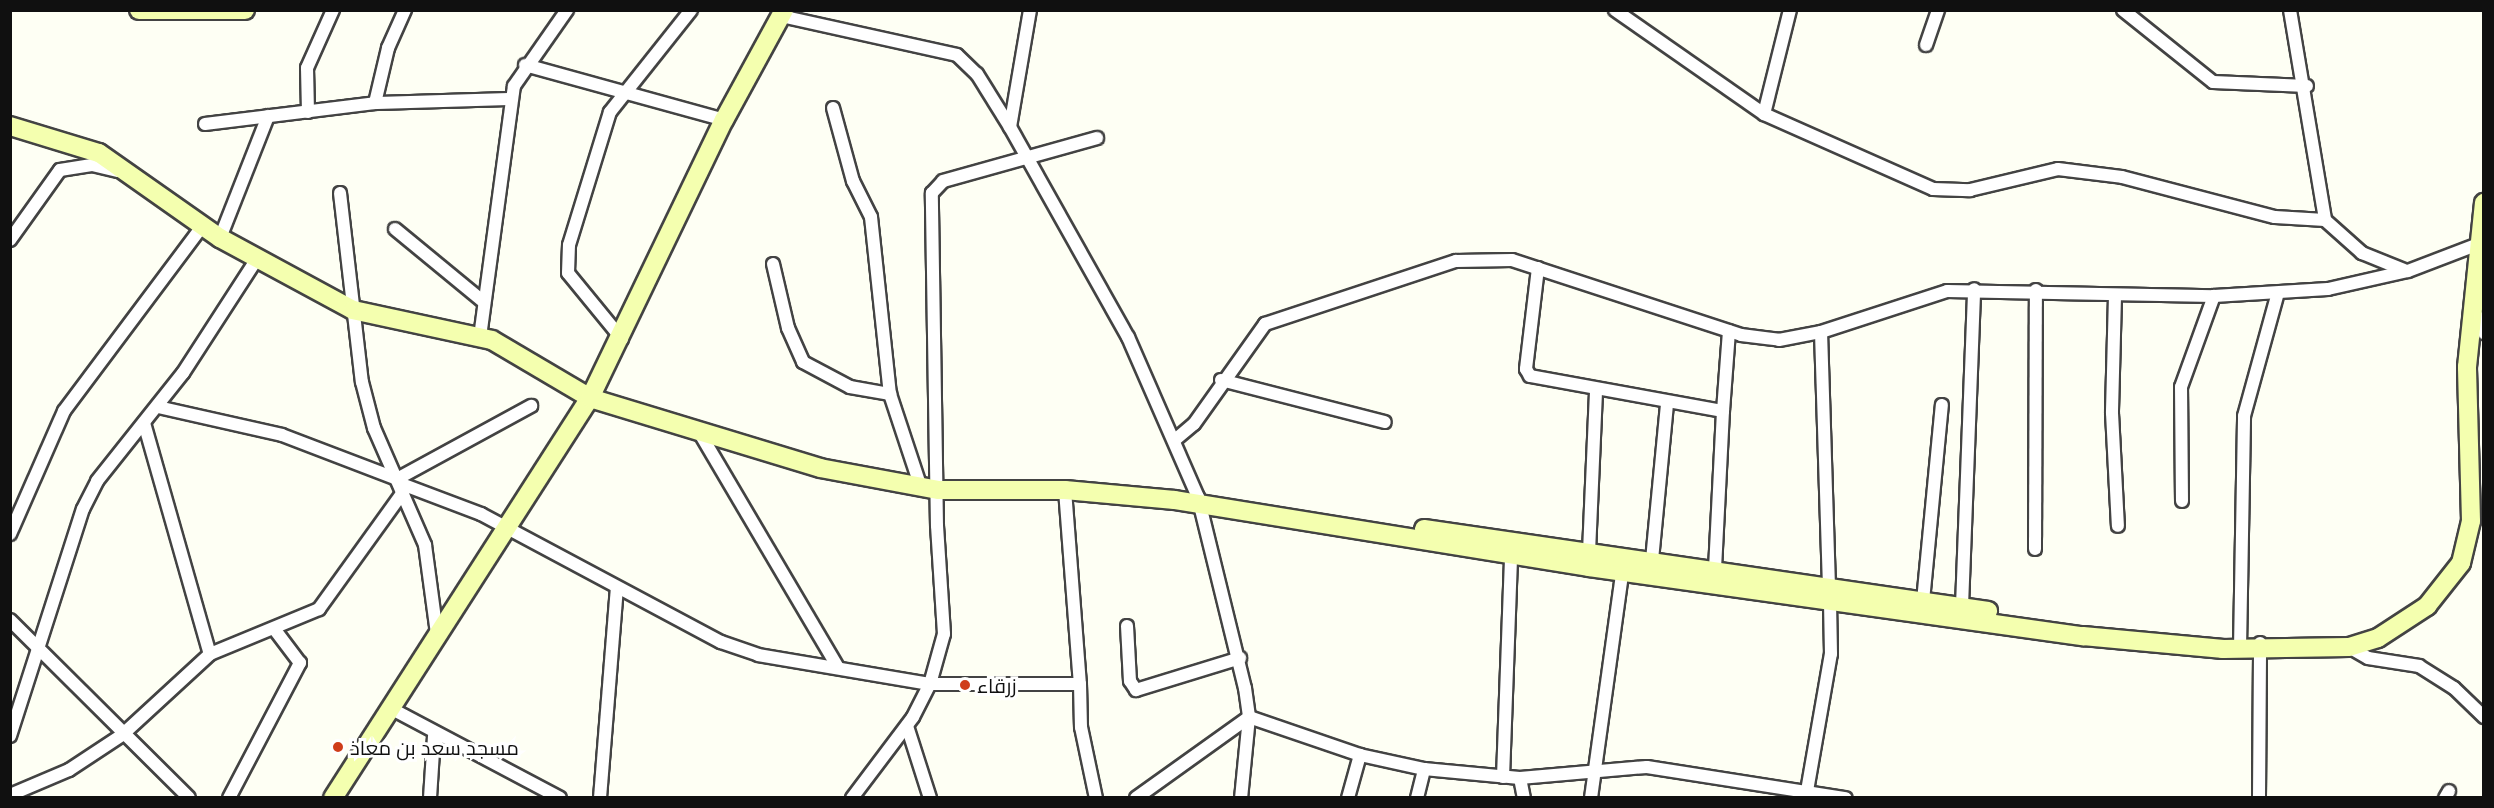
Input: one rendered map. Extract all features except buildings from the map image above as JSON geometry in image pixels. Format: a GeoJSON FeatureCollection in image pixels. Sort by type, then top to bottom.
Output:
{"type":"FeatureCollection","features":[{"type":"Feature","properties":{"kind":"street"},"geometry":{"type":"LineString","coordinates":[[139,10],[207,15],[244,10]]}},
{"type":"Feature","properties":{"kind":"street"},"geometry":{"type":"LineString","coordinates":[[308,112],[307,68],[333,10]]}},
{"type":"Feature","properties":{"kind":"street"},"geometry":{"type":"LineString","coordinates":[[375,103],[388,48],[405,10]]}},
{"type":"Feature","properties":{"kind":"street"},"geometry":{"type":"LineString","coordinates":[[480,337],[511,99],[525,64],[567,10]]}},
{"type":"Feature","properties":{"kind":"street"},"geometry":{"type":"LineString","coordinates":[[621,339],[566,266],[599,146],[621,92],[691,10]]}},
{"type":"Feature","properties":{"kind":"street"},"geometry":{"type":"LineString","coordinates":[[1010,127],[1030,10]]}},
{"type":"Feature","properties":{"kind":"street"},"geometry":{"type":"LineString","coordinates":[[1615,10],[1764,114],[1933,189],[1970,190],[2068,170],[2122,177],[2275,217],[2325,219]]}},
{"type":"Feature","properties":{"kind":"street"},"geometry":{"type":"LineString","coordinates":[[1764,114],[1790,10]]}},
{"type":"Feature","properties":{"kind":"street"},"geometry":{"type":"LineString","coordinates":[[1926,45],[1938,10]]}},
{"type":"Feature","properties":{"kind":"street"},"geometry":{"type":"LineString","coordinates":[[2123,10],[2213,82],[2307,86]]}},
{"type":"Feature","properties":{"kind":"street"},"geometry":{"type":"LineString","coordinates":[[2290,10],[2307,86],[2325,219],[2362,253],[2408,271]]}},
{"type":"Feature","properties":{"kind":"street"},"geometry":{"type":"LineString","coordinates":[[333,798],[590,398],[621,339],[724,120],[782,13],[957,55],[977,74],[1010,127],[1024,157],[1114,310],[1176,439],[1199,503],[1240,658],[1249,717],[1240,798]]}},
{"type":"Feature","properties":{"kind":"street"},"geometry":{"type":"LineString","coordinates":[[525,64],[724,120]]}},
{"type":"Feature","properties":{"kind":"street"},"geometry":{"type":"LineString","coordinates":[[205,124],[375,103],[511,99]]}},
{"type":"Feature","properties":{"kind":"street"},"geometry":{"type":"LineString","coordinates":[[833,108],[853,181],[874,232],[890,394],[930,489]]}},
{"type":"Feature","properties":{"kind":"street"},"geometry":{"type":"LineString","coordinates":[[220,238],[267,116]]}},
{"type":"Feature","properties":{"kind":"street"},"geometry":{"type":"LineString","coordinates":[[10,126],[99,153],[220,238],[256,260],[353,310],[480,337],[590,398],[701,435],[930,489],[1065,490],[1175,500],[1589,552],[1623,563],[1652,560],[1829,593],[1923,601],[1962,613]]}},
{"type":"Feature","properties":{"kind":"street"},"geometry":{"type":"LineString","coordinates":[[852,798],[907,726],[930,684],[946,616],[937,526],[930,489],[932,193],[943,181],[1097,138]]}},
{"type":"Feature","properties":{"kind":"street"},"geometry":{"type":"LineString","coordinates":[[10,240],[16,220],[60,170],[92,165],[123,172]]}},
{"type":"Feature","properties":{"kind":"street"},"geometry":{"type":"LineString","coordinates":[[340,193],[353,310],[367,406],[425,545],[437,634]]}},
{"type":"Feature","properties":{"kind":"street"},"geometry":{"type":"LineString","coordinates":[[1199,503],[1510,554],[1623,563],[1962,613],[2240,646],[2349,647],[2412,619],[2454,576],[2467,550],[2472,514],[2467,367],[2471,304],[2484,203]]}},
{"type":"Feature","properties":{"kind":"street"},"geometry":{"type":"LineString","coordinates":[[10,534],[64,411],[203,225]]}},
{"type":"Feature","properties":{"kind":"street"},"geometry":{"type":"LineString","coordinates":[[395,228],[484,302]]}},
{"type":"Feature","properties":{"kind":"street"},"geometry":{"type":"LineString","coordinates":[[1176,439],[1194,424],[1221,380],[1259,329],[1284,315],[1456,261],[1494,258],[1538,268],[1729,331],[1779,340],[1821,332],[1927,295],[1974,289],[2036,290],[2115,296],[2277,296],[2408,271],[2480,244]]}},
{"type":"Feature","properties":{"kind":"street"},"geometry":{"type":"LineString","coordinates":[[10,736],[40,648],[69,539],[83,508],[158,407],[256,260]]}},
{"type":"Feature","properties":{"kind":"street"},"geometry":{"type":"LineString","coordinates":[[773,264],[788,328],[804,362],[850,387],[890,394]]}},
{"type":"Feature","properties":{"kind":"street"},"geometry":{"type":"LineString","coordinates":[[1538,268],[1527,373],[1596,392],[1667,405],[1723,411]]}},
{"type":"Feature","properties":{"kind":"street"},"geometry":{"type":"LineString","coordinates":[[1962,613],[1974,289]]}},
{"type":"Feature","properties":{"kind":"street"},"geometry":{"type":"LineString","coordinates":[[2035,549],[2036,290]]}},
{"type":"Feature","properties":{"kind":"street"},"geometry":{"type":"LineString","coordinates":[[2115,296],[2112,413],[2118,526]]}},
{"type":"Feature","properties":{"kind":"street"},"geometry":{"type":"LineString","coordinates":[[2182,501],[2180,395],[2214,296]]}},
{"type":"Feature","properties":{"kind":"street"},"geometry":{"type":"LineString","coordinates":[[2240,646],[2244,416],[2277,296]]}},
{"type":"Feature","properties":{"kind":"street"},"geometry":{"type":"LineString","coordinates":[[2471,304],[2484,333]]}},
{"type":"Feature","properties":{"kind":"street"},"geometry":{"type":"LineString","coordinates":[[1715,571],[1729,331]]}},
{"type":"Feature","properties":{"kind":"street"},"geometry":{"type":"LineString","coordinates":[[1807,791],[1831,654],[1821,332]]}},
{"type":"Feature","properties":{"kind":"street"},"geometry":{"type":"LineString","coordinates":[[1221,380],[1385,422]]}},
{"type":"Feature","properties":{"kind":"street"},"geometry":{"type":"LineString","coordinates":[[1589,552],[1596,392]]}},
{"type":"Feature","properties":{"kind":"street"},"geometry":{"type":"LineString","coordinates":[[10,795],[69,770],[122,735],[210,654],[303,619],[330,598],[400,485],[531,405]]}},
{"type":"Feature","properties":{"kind":"street"},"geometry":{"type":"LineString","coordinates":[[1652,560],[1667,405]]}},
{"type":"Feature","properties":{"kind":"street"},"geometry":{"type":"LineString","coordinates":[[1923,601],[1942,405]]}},
{"type":"Feature","properties":{"kind":"street"},"geometry":{"type":"LineString","coordinates":[[158,407],[282,435],[505,527],[617,588],[742,650],[930,684],[1080,684]]}},
{"type":"Feature","properties":{"kind":"street"},"geometry":{"type":"LineString","coordinates":[[144,423],[210,654]]}},
{"type":"Feature","properties":{"kind":"street"},"geometry":{"type":"LineString","coordinates":[[701,435],[838,668]]}},
{"type":"Feature","properties":{"kind":"street"},"geometry":{"type":"LineString","coordinates":[[1065,490],[1083,739],[1096,798]]}},
{"type":"Feature","properties":{"kind":"street"},"geometry":{"type":"LineString","coordinates":[[1503,777],[1510,554]]}},
{"type":"Feature","properties":{"kind":"street"},"geometry":{"type":"LineString","coordinates":[[1591,798],[1623,563]]}},
{"type":"Feature","properties":{"kind":"street"},"geometry":{"type":"LineString","coordinates":[[600,798],[617,588]]}},
{"type":"Feature","properties":{"kind":"street"},"geometry":{"type":"LineString","coordinates":[[10,620],[40,648],[122,735],[189,798]]}},
{"type":"Feature","properties":{"kind":"street"},"geometry":{"type":"LineString","coordinates":[[1127,626],[1133,689],[1240,658]]}},
{"type":"Feature","properties":{"kind":"street"},"geometry":{"type":"LineString","coordinates":[[229,798],[300,663],[276,631]]}},
{"type":"Feature","properties":{"kind":"street"},"geometry":{"type":"LineString","coordinates":[[2259,798],[2264,646]]}},
{"type":"Feature","properties":{"kind":"street"},"geometry":{"type":"LineString","coordinates":[[2349,647],[2368,658],[2419,666],[2454,688],[2484,717]]}},
{"type":"Feature","properties":{"kind":"street"},"geometry":{"type":"LineString","coordinates":[[392,709],[434,736],[560,798]]}},
{"type":"Feature","properties":{"kind":"street"},"geometry":{"type":"LineString","coordinates":[[1249,717],[1360,755],[1424,769],[1520,778],[1596,768],[1668,769],[1846,798]]}},
{"type":"Feature","properties":{"kind":"street"},"geometry":{"type":"LineString","coordinates":[[1136,798],[1249,717]]}},
{"type":"Feature","properties":{"kind":"street"},"geometry":{"type":"LineString","coordinates":[[907,726],[930,798]]}},
{"type":"Feature","properties":{"kind":"street"},"geometry":{"type":"LineString","coordinates":[[430,798],[434,736]]}},
{"type":"Feature","properties":{"kind":"street"},"geometry":{"type":"LineString","coordinates":[[1348,798],[1360,755]]}},
{"type":"Feature","properties":{"kind":"street"},"geometry":{"type":"LineString","coordinates":[[1417,798],[1424,769]]}},
{"type":"Feature","properties":{"kind":"street"},"geometry":{"type":"LineString","coordinates":[[1520,778],[1524,798]]}},
{"type":"Feature","properties":{"kind":"place","name":"زرقاء"},"geometry":{"type":"Point","coordinates":[965,685]}},
{"type":"Feature","properties":{"kind":"place","name":"مسجد سعد بن معاذ"},"geometry":{"type":"Point","coordinates":[338,747]}}]}
